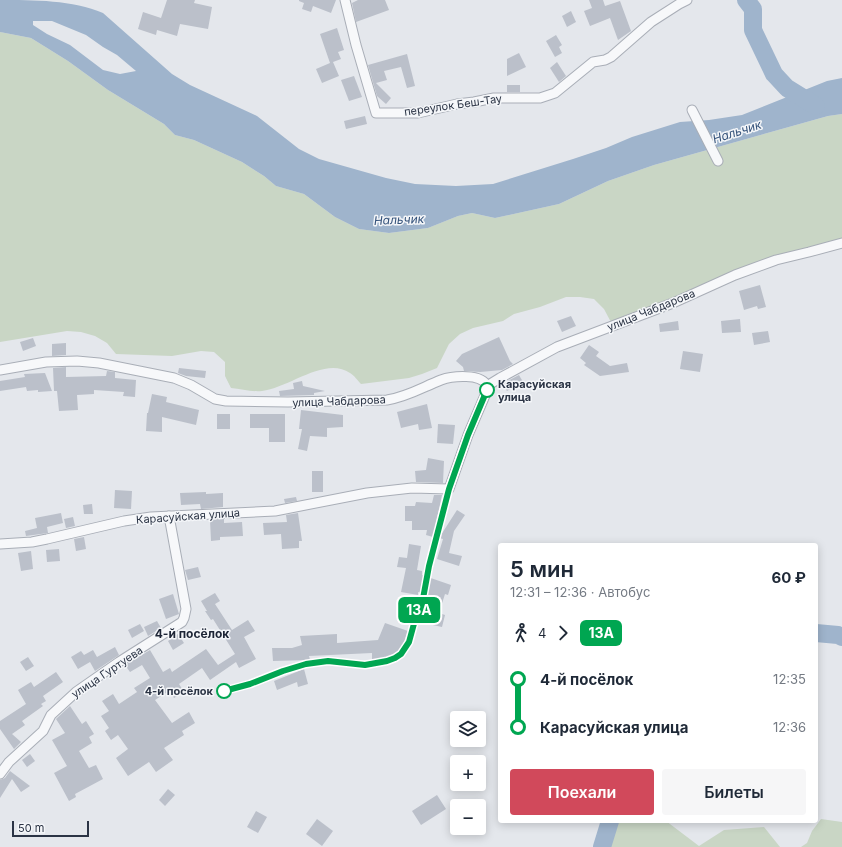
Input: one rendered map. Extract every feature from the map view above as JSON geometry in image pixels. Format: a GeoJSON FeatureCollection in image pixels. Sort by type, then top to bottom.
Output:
{"type":"FeatureCollection","features":[{"type":"Feature","properties":{"kind":"street","name":"переулок Беш-Тау"},"geometry":{"type":"LineString","coordinates":[[345,0],[356,45],[376,112],[403,113],[426,111],[494,98],[540,98],[555,94],[593,62],[611,57],[651,22],[687,0]]}},
{"type":"Feature","properties":{"kind":"street"},"geometry":{"type":"LineString","coordinates":[[692,111],[717,159]]}},
{"type":"Feature","properties":{"kind":"street","name":"улица Чабдарова"},"geometry":{"type":"LineString","coordinates":[[0,370],[29,364],[62,361],[98,363],[174,378],[191,385],[215,399],[226,401],[288,402],[388,400],[397,398],[441,380],[453,378],[480,378],[486,382],[488,386],[557,347],[673,303],[735,275],[776,260],[842,243]]}},
{"type":"Feature","properties":{"kind":"street","name":"Карасуйская улица"},"geometry":{"type":"LineString","coordinates":[[0,544],[32,542],[124,521],[170,516],[275,511],[367,493],[412,488],[449,489],[468,435],[488,386]]}},
{"type":"Feature","properties":{"kind":"street","name":"улица Гуртуева"},"geometry":{"type":"LineString","coordinates":[[0,774],[9,762],[43,731],[52,716],[72,696],[119,662],[161,637],[182,622],[186,609],[170,516]]}},
{"type":"Feature","properties":{"kind":"green space"},"geometry":{"type":"Polygon","coordinates":[[[0,32],[31,38],[68,61],[108,90],[164,124],[175,135],[194,140],[242,162],[264,176],[276,186],[304,194],[335,217],[359,229],[389,233],[428,228],[458,216],[472,213],[495,218],[559,204],[608,181],[654,165],[828,116],[842,114],[842,243],[794,255],[613,326],[604,309],[594,299],[566,297],[540,307],[514,314],[503,321],[473,328],[460,334],[449,344],[437,368],[409,378],[361,384],[350,373],[340,369],[330,368],[307,374],[273,389],[250,391],[231,388],[225,376],[225,362],[214,352],[201,351],[172,356],[116,354],[107,343],[95,336],[81,332],[67,331],[0,342],[0,32]]]}},
{"type":"Feature","properties":{"kind":"green space"},"geometry":{"type":"Polygon","coordinates":[[[821,819],[842,822],[842,847],[801,847],[807,843],[812,831],[821,819]]]}},
{"type":"Feature","properties":{"kind":"green space"},"geometry":{"type":"Polygon","coordinates":[[[609,823],[669,823],[699,846],[724,830],[764,827],[780,847],[602,847],[609,823]]]}},
{"type":"Feature","properties":{"kind":"water","name":"Нальчик"},"geometry":{"type":"Polygon","coordinates":[[[0,0],[66,3],[79,5],[103,13],[172,74],[190,85],[257,116],[299,149],[319,159],[386,178],[415,184],[456,186],[493,184],[573,159],[606,148],[632,137],[680,122],[709,120],[742,115],[827,81],[842,78],[842,114],[828,116],[654,165],[608,181],[559,204],[495,218],[472,213],[458,216],[428,228],[389,233],[359,229],[335,217],[304,194],[276,186],[264,176],[242,162],[194,140],[175,135],[164,124],[108,90],[68,61],[31,38],[0,32],[0,0]],[[33,21],[33,25],[47,34],[70,45],[103,70],[120,74],[136,71],[117,55],[86,35],[52,21],[33,21]]]}},
{"type":"Feature","properties":{"kind":"building"},"geometry":{"type":"Polygon","coordinates":[[[167,0],[195,0],[194,3],[212,7],[208,29],[180,24],[177,36],[157,30],[156,35],[138,29],[143,12],[161,18],[167,0]]]}},
{"type":"Feature","properties":{"kind":"building"},"geometry":{"type":"Polygon","coordinates":[[[299,0],[336,0],[331,13],[313,6],[311,12],[302,9],[304,3],[299,0]]]}},
{"type":"Feature","properties":{"kind":"building"},"geometry":{"type":"Polygon","coordinates":[[[358,0],[385,0],[389,10],[356,22],[352,3],[358,0]]]}},
{"type":"Feature","properties":{"kind":"building"},"geometry":{"type":"Polygon","coordinates":[[[589,0],[603,0],[605,6],[620,1],[631,31],[618,40],[610,18],[590,26],[584,11],[592,8],[589,0]]]}},
{"type":"Feature","properties":{"kind":"building"},"geometry":{"type":"Polygon","coordinates":[[[571,11],[576,22],[567,27],[562,16],[571,11]]]}},
{"type":"Feature","properties":{"kind":"building"},"geometry":{"type":"Polygon","coordinates":[[[337,28],[344,50],[338,52],[341,59],[333,62],[339,76],[322,83],[316,69],[330,63],[320,34],[337,28]]]}},
{"type":"Feature","properties":{"kind":"building"},"geometry":{"type":"Polygon","coordinates":[[[556,35],[562,45],[559,47],[562,53],[555,57],[546,41],[556,35]]]}},
{"type":"Feature","properties":{"kind":"building"},"geometry":{"type":"Polygon","coordinates":[[[519,53],[526,67],[507,76],[507,59],[519,53]]]}},
{"type":"Feature","properties":{"kind":"building"},"geometry":{"type":"Polygon","coordinates":[[[407,54],[415,86],[407,88],[401,67],[384,71],[387,80],[376,83],[391,98],[386,104],[377,96],[368,65],[407,54]]]}},
{"type":"Feature","properties":{"kind":"building"},"geometry":{"type":"Polygon","coordinates":[[[557,62],[566,76],[559,82],[550,68],[557,62]]]}},
{"type":"Feature","properties":{"kind":"building"},"geometry":{"type":"Polygon","coordinates":[[[354,76],[362,97],[349,101],[341,80],[354,76]]]}},
{"type":"Feature","properties":{"kind":"building"},"geometry":{"type":"Polygon","coordinates":[[[507,85],[520,85],[520,92],[507,92],[507,85]]]}},
{"type":"Feature","properties":{"kind":"building"},"geometry":{"type":"Polygon","coordinates":[[[365,116],[367,124],[346,129],[344,121],[365,116]]]}},
{"type":"Feature","properties":{"kind":"building"},"geometry":{"type":"Polygon","coordinates":[[[760,285],[766,307],[758,309],[757,306],[744,310],[739,291],[760,285]]]}},
{"type":"Feature","properties":{"kind":"building"},"geometry":{"type":"Polygon","coordinates":[[[571,316],[576,326],[562,332],[557,321],[571,316]]]}},
{"type":"Feature","properties":{"kind":"building"},"geometry":{"type":"Polygon","coordinates":[[[740,319],[741,332],[722,333],[721,321],[740,319]]]}},
{"type":"Feature","properties":{"kind":"building"},"geometry":{"type":"Polygon","coordinates":[[[678,321],[679,330],[660,332],[659,324],[678,321]]]}},
{"type":"Feature","properties":{"kind":"building"},"geometry":{"type":"Polygon","coordinates":[[[768,331],[770,342],[754,345],[752,333],[768,331]]]}},
{"type":"Feature","properties":{"kind":"building"},"geometry":{"type":"Polygon","coordinates":[[[499,337],[510,361],[513,364],[502,370],[480,372],[464,371],[463,367],[456,361],[462,354],[499,337]]]}},
{"type":"Feature","properties":{"kind":"building"},"geometry":{"type":"Polygon","coordinates":[[[33,338],[36,346],[23,351],[20,342],[33,338]]]}},
{"type":"Feature","properties":{"kind":"building"},"geometry":{"type":"Polygon","coordinates":[[[66,343],[66,355],[52,356],[52,344],[66,343]]]}},
{"type":"Feature","properties":{"kind":"building"},"geometry":{"type":"Polygon","coordinates":[[[589,345],[599,352],[596,356],[610,366],[627,363],[629,372],[600,376],[584,365],[586,363],[580,358],[589,345]]]}},
{"type":"Feature","properties":{"kind":"building"},"geometry":{"type":"Polygon","coordinates":[[[683,351],[703,354],[700,372],[680,369],[683,351]]]}},
{"type":"Feature","properties":{"kind":"building"},"geometry":{"type":"Polygon","coordinates":[[[66,367],[66,377],[106,376],[107,371],[115,372],[115,378],[136,380],[135,397],[123,396],[124,392],[94,390],[94,394],[77,395],[78,410],[59,411],[57,391],[54,391],[53,368],[66,367]]]}},
{"type":"Feature","properties":{"kind":"building"},"geometry":{"type":"Polygon","coordinates":[[[179,368],[206,371],[205,378],[186,376],[178,373],[179,368]]]}},
{"type":"Feature","properties":{"kind":"building"},"geometry":{"type":"Polygon","coordinates":[[[45,373],[52,391],[27,391],[26,387],[0,391],[0,381],[25,377],[24,374],[45,373]]]}},
{"type":"Feature","properties":{"kind":"building"},"geometry":{"type":"Polygon","coordinates":[[[519,375],[523,382],[507,391],[502,384],[519,375]]]}},
{"type":"Feature","properties":{"kind":"building"},"geometry":{"type":"Polygon","coordinates":[[[302,381],[303,386],[325,391],[314,393],[314,395],[280,396],[279,391],[294,389],[293,383],[302,381]]]}},
{"type":"Feature","properties":{"kind":"building"},"geometry":{"type":"Polygon","coordinates":[[[152,394],[167,397],[166,402],[199,410],[196,425],[162,417],[162,432],[146,431],[147,413],[152,394]]]}},
{"type":"Feature","properties":{"kind":"building"},"geometry":{"type":"Polygon","coordinates":[[[427,404],[432,428],[419,430],[418,424],[401,428],[397,412],[427,404]]]}},
{"type":"Feature","properties":{"kind":"building"},"geometry":{"type":"Polygon","coordinates":[[[301,410],[343,415],[343,427],[327,428],[327,437],[310,436],[307,451],[298,449],[302,429],[299,429],[301,410]]]}},
{"type":"Feature","properties":{"kind":"building"},"geometry":{"type":"Polygon","coordinates":[[[217,414],[230,414],[230,429],[217,429],[217,414]]]}},
{"type":"Feature","properties":{"kind":"building"},"geometry":{"type":"Polygon","coordinates":[[[250,414],[285,414],[285,442],[269,442],[269,428],[250,428],[250,414]]]}},
{"type":"Feature","properties":{"kind":"building"},"geometry":{"type":"Polygon","coordinates":[[[438,424],[455,425],[453,444],[437,443],[438,424]]]}},
{"type":"Feature","properties":{"kind":"building"},"geometry":{"type":"Polygon","coordinates":[[[428,458],[444,461],[443,483],[416,482],[415,471],[426,470],[428,458]]]}},
{"type":"Feature","properties":{"kind":"building"},"geometry":{"type":"Polygon","coordinates":[[[312,471],[323,471],[323,492],[312,492],[312,471]]]}},
{"type":"Feature","properties":{"kind":"building"},"geometry":{"type":"Polygon","coordinates":[[[115,490],[132,491],[131,509],[114,508],[115,490]]]}},
{"type":"Feature","properties":{"kind":"building"},"geometry":{"type":"Polygon","coordinates":[[[206,492],[206,494],[223,493],[223,507],[201,509],[200,504],[181,505],[180,493],[206,492]]]}},
{"type":"Feature","properties":{"kind":"building"},"geometry":{"type":"Polygon","coordinates":[[[434,495],[442,495],[433,537],[426,535],[427,530],[412,530],[412,521],[405,521],[405,506],[415,506],[416,502],[432,503],[434,495]]]}},
{"type":"Feature","properties":{"kind":"building"},"geometry":{"type":"Polygon","coordinates":[[[296,497],[297,501],[285,503],[284,499],[296,497]]]}},
{"type":"Feature","properties":{"kind":"building"},"geometry":{"type":"Polygon","coordinates":[[[92,504],[93,514],[84,514],[83,505],[92,504]]]}},
{"type":"Feature","properties":{"kind":"building"},"geometry":{"type":"Polygon","coordinates":[[[457,510],[465,515],[454,531],[449,553],[462,556],[459,566],[437,559],[443,539],[439,538],[457,510]]]}},
{"type":"Feature","properties":{"kind":"building"},"geometry":{"type":"Polygon","coordinates":[[[61,513],[63,523],[47,527],[48,533],[26,536],[25,531],[37,528],[35,518],[61,513]]]}},
{"type":"Feature","properties":{"kind":"building"},"geometry":{"type":"Polygon","coordinates":[[[298,513],[302,541],[299,541],[299,548],[282,549],[281,534],[264,535],[263,523],[287,522],[286,515],[298,513]]]}},
{"type":"Feature","properties":{"kind":"building"},"geometry":{"type":"Polygon","coordinates":[[[73,517],[75,526],[66,528],[64,519],[73,517]]]}},
{"type":"Feature","properties":{"kind":"building"},"geometry":{"type":"Polygon","coordinates":[[[224,519],[224,523],[242,522],[243,536],[220,537],[220,540],[211,541],[210,520],[224,519]]]}},
{"type":"Feature","properties":{"kind":"building"},"geometry":{"type":"Polygon","coordinates":[[[84,537],[86,549],[76,551],[74,539],[84,537]]]}},
{"type":"Feature","properties":{"kind":"building"},"geometry":{"type":"Polygon","coordinates":[[[409,544],[421,546],[417,570],[422,571],[422,575],[451,585],[448,595],[445,594],[439,613],[445,615],[442,627],[428,624],[435,597],[418,592],[418,595],[401,592],[406,568],[397,567],[399,557],[407,558],[409,544]]]}},
{"type":"Feature","properties":{"kind":"building"},"geometry":{"type":"Polygon","coordinates":[[[59,549],[60,561],[47,562],[46,550],[59,549]]]}},
{"type":"Feature","properties":{"kind":"building"},"geometry":{"type":"Polygon","coordinates":[[[31,551],[33,569],[21,571],[18,553],[31,551]]]}},
{"type":"Feature","properties":{"kind":"building"},"geometry":{"type":"Polygon","coordinates":[[[198,567],[201,577],[188,580],[185,570],[198,567]]]}},
{"type":"Feature","properties":{"kind":"building"},"geometry":{"type":"Polygon","coordinates":[[[215,593],[220,601],[215,604],[232,630],[248,620],[255,631],[244,637],[256,659],[239,668],[236,662],[210,680],[202,668],[179,684],[184,692],[174,698],[169,691],[155,700],[172,723],[189,712],[195,723],[182,731],[184,735],[164,748],[173,760],[156,772],[149,762],[128,776],[116,758],[128,749],[118,735],[111,740],[105,731],[109,728],[101,716],[109,711],[102,701],[113,694],[119,704],[137,692],[134,688],[150,678],[142,665],[130,672],[125,665],[150,650],[163,672],[170,668],[172,672],[206,649],[218,665],[235,654],[213,619],[211,620],[205,611],[207,611],[201,601],[215,593]]]}},
{"type":"Feature","properties":{"kind":"building"},"geometry":{"type":"Polygon","coordinates":[[[173,594],[179,614],[166,619],[159,599],[173,594]]]}},
{"type":"Feature","properties":{"kind":"building"},"geometry":{"type":"Polygon","coordinates":[[[157,621],[161,628],[148,636],[144,627],[157,621]]]}},
{"type":"Feature","properties":{"kind":"building"},"geometry":{"type":"Polygon","coordinates":[[[385,623],[408,631],[402,647],[392,656],[378,661],[372,661],[372,653],[309,656],[310,660],[273,661],[272,648],[292,648],[302,645],[300,636],[337,634],[337,643],[378,640],[385,623]]]}},
{"type":"Feature","properties":{"kind":"building"},"geometry":{"type":"Polygon","coordinates":[[[140,624],[144,631],[132,638],[128,630],[140,624]]]}},
{"type":"Feature","properties":{"kind":"building"},"geometry":{"type":"Polygon","coordinates":[[[178,634],[184,643],[173,650],[168,641],[178,634]]]}},
{"type":"Feature","properties":{"kind":"building"},"geometry":{"type":"Polygon","coordinates":[[[115,647],[119,655],[95,671],[90,662],[78,669],[71,657],[81,651],[84,655],[93,650],[97,657],[115,647]]]}},
{"type":"Feature","properties":{"kind":"building"},"geometry":{"type":"Polygon","coordinates":[[[28,657],[34,666],[26,671],[20,662],[28,657]]]}},
{"type":"Feature","properties":{"kind":"building"},"geometry":{"type":"Polygon","coordinates":[[[304,669],[308,684],[298,687],[297,682],[277,690],[274,681],[304,669]]]}},
{"type":"Feature","properties":{"kind":"building"},"geometry":{"type":"Polygon","coordinates":[[[56,672],[63,682],[43,696],[46,701],[41,704],[43,706],[22,721],[25,725],[12,734],[21,742],[14,749],[0,729],[0,721],[26,704],[18,690],[31,682],[34,687],[56,672]]]}},
{"type":"Feature","properties":{"kind":"building"},"geometry":{"type":"Polygon","coordinates":[[[70,706],[82,724],[86,721],[94,734],[89,737],[92,743],[79,751],[89,768],[96,765],[103,779],[75,794],[76,797],[69,801],[54,773],[67,766],[52,740],[65,733],[56,719],[70,706]]]}},
{"type":"Feature","properties":{"kind":"building"},"geometry":{"type":"Polygon","coordinates":[[[30,754],[35,761],[27,767],[22,760],[30,754]]]}},
{"type":"Feature","properties":{"kind":"building"},"geometry":{"type":"Polygon","coordinates":[[[10,771],[30,786],[21,792],[12,779],[0,798],[0,780],[5,778],[10,771]]]}},
{"type":"Feature","properties":{"kind":"building"},"geometry":{"type":"Polygon","coordinates":[[[168,789],[175,795],[165,806],[159,800],[168,789]]]}},
{"type":"Feature","properties":{"kind":"building"},"geometry":{"type":"Polygon","coordinates":[[[437,795],[446,809],[421,825],[412,811],[437,795]]]}},
{"type":"Feature","properties":{"kind":"building"},"geometry":{"type":"Polygon","coordinates":[[[256,811],[267,817],[258,833],[247,827],[256,811]]]}},
{"type":"Feature","properties":{"kind":"building"},"geometry":{"type":"Polygon","coordinates":[[[317,819],[333,831],[322,846],[306,834],[317,819]]]}},
{"type":"Feature","properties":{"kind":"waterway"},"geometry":{"type":"LineString","coordinates":[[746,0],[753,9],[753,30],[774,74],[787,88],[816,106]]}},
{"type":"Feature","properties":{"kind":"waterway"},"geometry":{"type":"LineString","coordinates":[[818,633],[838,635],[842,637]]}},
{"type":"Feature","properties":{"kind":"waterway"},"geometry":{"type":"LineString","coordinates":[[602,847],[609,823]]}},
{"type":"Feature","properties":{"kind":"bus line","name":"13А"},"geometry":{"type":"LineString","coordinates":[[224,691],[250,684],[306,664],[328,661],[365,665],[377,664],[395,658],[401,654],[409,642],[415,620],[422,604],[429,566],[449,489],[468,435],[487,390]]}},
{"type":"Feature","properties":{"kind":"place","name":"Карасуйская улица"},"geometry":{"type":"Point","coordinates":[487,390]}},
{"type":"Feature","properties":{"kind":"place","name":"4-й посёлок"},"geometry":{"type":"Point","coordinates":[224,691]}},
{"type":"Feature","properties":{"kind":"district","name":"4-й посёлок"},"geometry":{"type":"Point","coordinates":[192,634]}}]}
